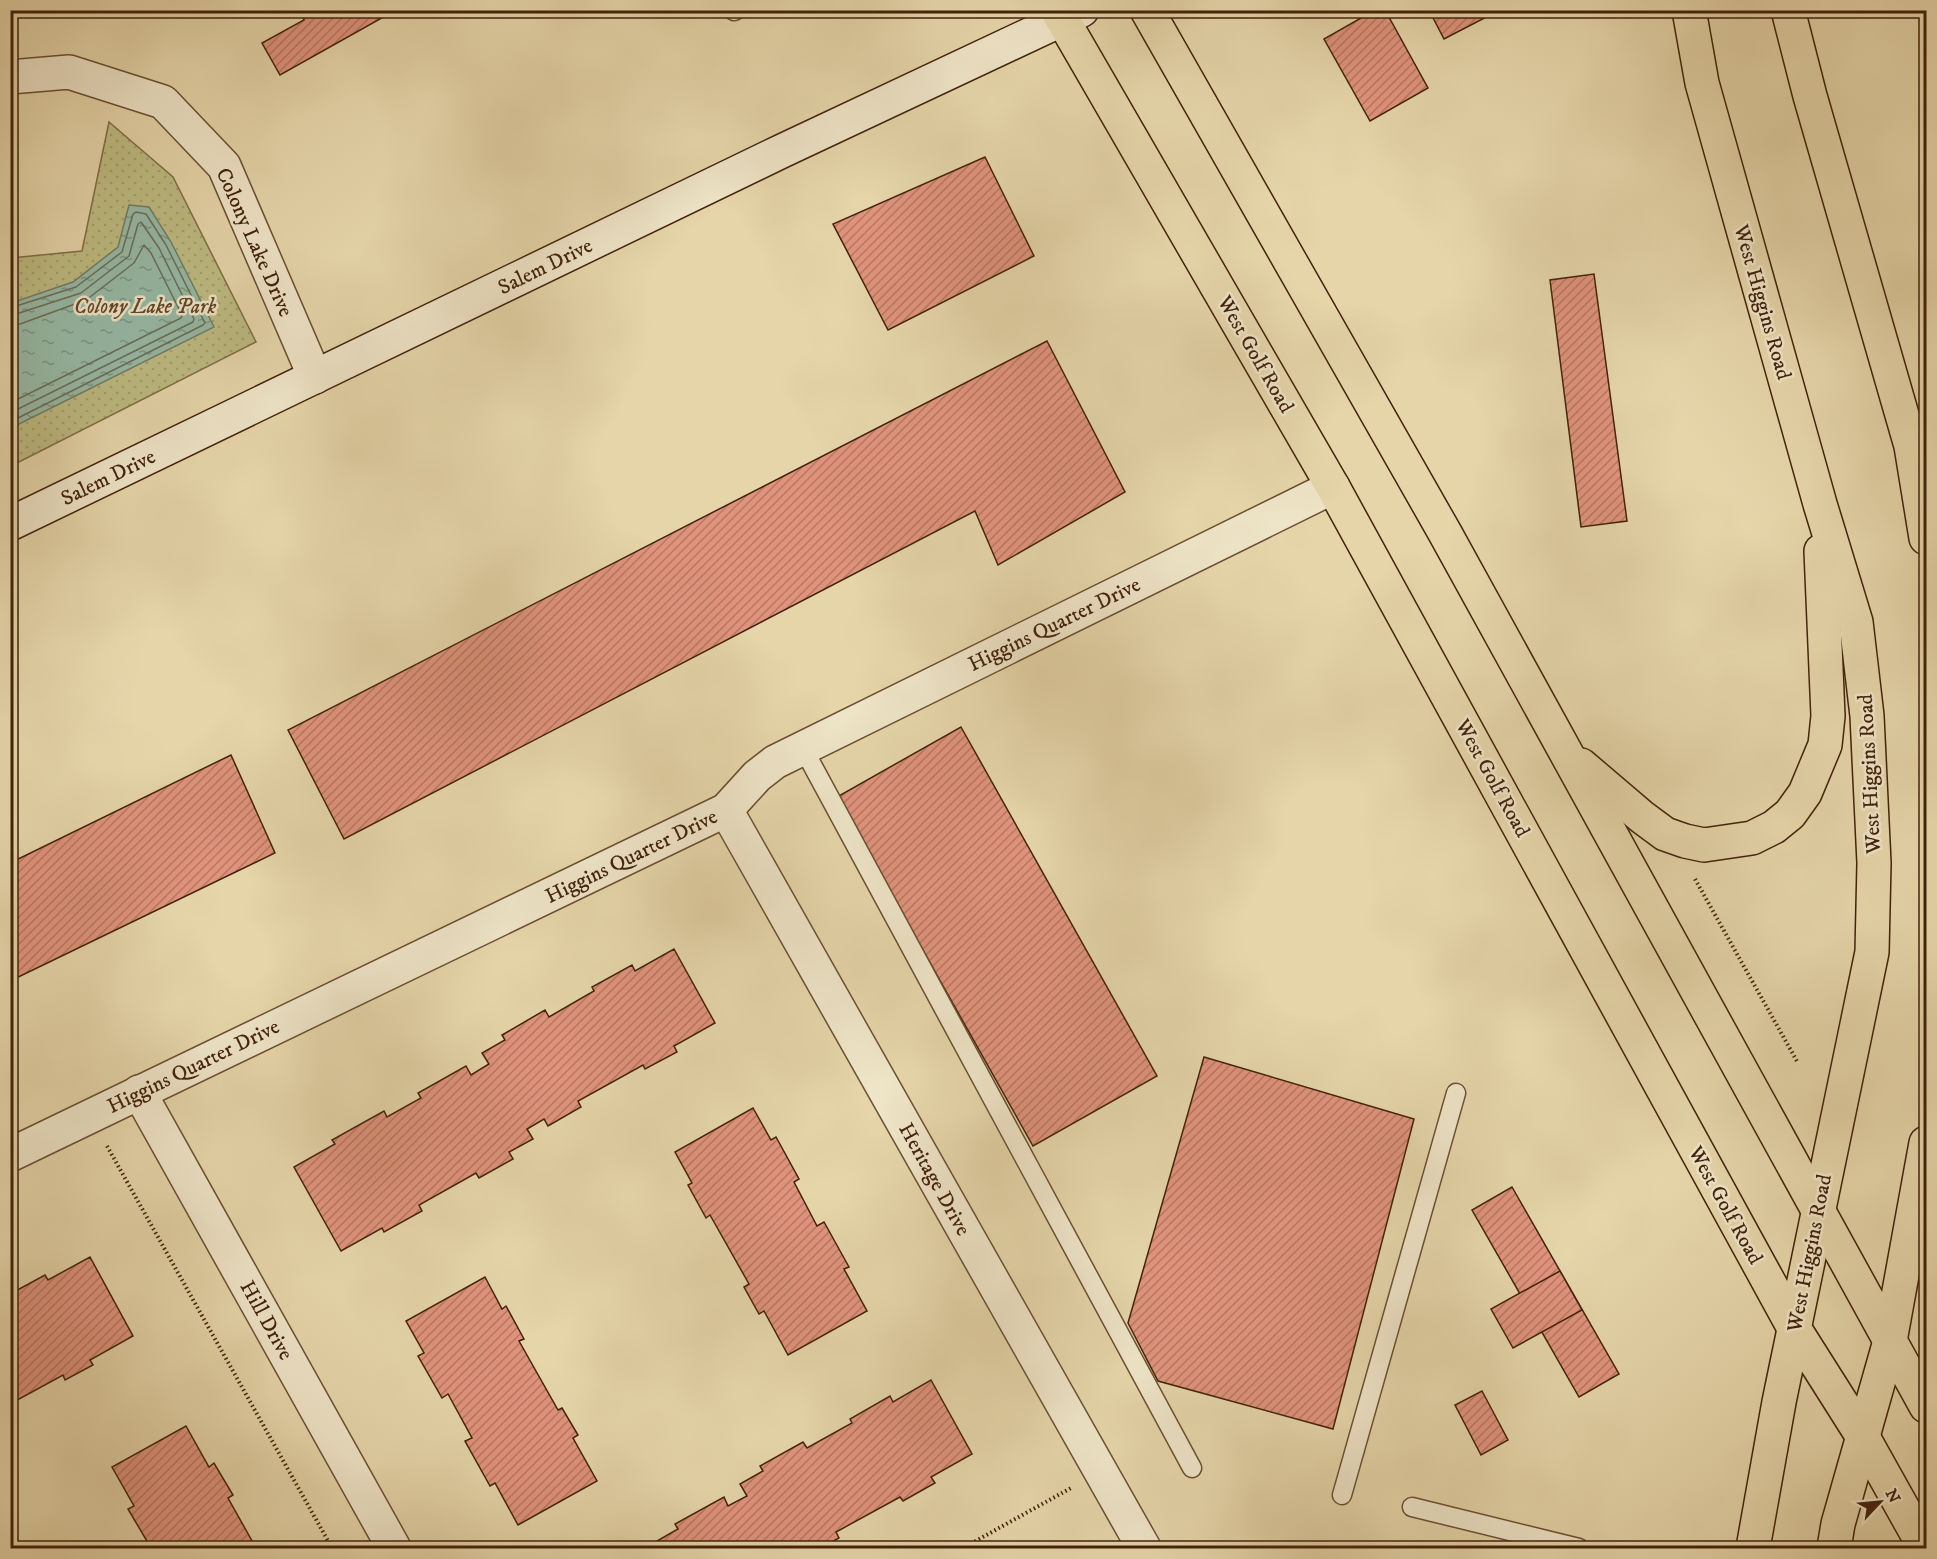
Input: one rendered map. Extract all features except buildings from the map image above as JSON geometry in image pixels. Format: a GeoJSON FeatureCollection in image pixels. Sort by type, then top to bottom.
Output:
{"type":"FeatureCollection","features":[{"type":"Feature","properties":{"kind":"main road"},"geometry":{"type":"LineString","coordinates":[[1147,10],[1445,532],[1926,1406]]}},
{"type":"Feature","properties":{"kind":"main road","name":"West Higgins Road"},"geometry":{"type":"LineString","coordinates":[[1689,10],[1702,83],[1820,504],[1856,622],[1867,716],[1874,863],[1872,952],[1794,1328],[1753,1548]]}},
{"type":"Feature","properties":{"kind":"main road"},"geometry":{"type":"LineString","coordinates":[[1788,10],[1911,446],[1926,538]]}},
{"type":"Feature","properties":{"kind":"main road","name":"West Golf Road"},"geometry":{"type":"LineString","coordinates":[[1067,14],[1333,487],[1794,1328],[1863,1437],[1925,1548]]}},
{"type":"Feature","properties":{"kind":"main road"},"geometry":{"type":"LineString","coordinates":[[1564,749],[1642,817],[1665,834],[1685,841],[1704,845],[1752,838],[1774,827],[1790,814],[1805,793],[1825,745],[1828,716],[1820,504]]}},
{"type":"Feature","properties":{"kind":"main road"},"geometry":{"type":"LineString","coordinates":[[1834,1548],[1838,1524],[1890,1341],[1926,1143]]}},
{"type":"Feature","properties":{"kind":"street","name":"Salem Drive"},"geometry":{"type":"LineString","coordinates":[[10,524],[1067,14]]}},
{"type":"Feature","properties":{"kind":"street","name":"Colony Lake Drive"},"geometry":{"type":"LineString","coordinates":[[10,77],[69,72],[163,102],[224,166],[315,377]]}},
{"type":"Feature","properties":{"kind":"street","name":"Higgins Quarter Drive"},"geometry":{"type":"LineString","coordinates":[[10,1155],[726,810],[757,776],[775,762],[1333,487]]}},
{"type":"Feature","properties":{"kind":"street","name":"Heritage Drive"},"geometry":{"type":"LineString","coordinates":[[726,810],[1144,1548]]}},
{"type":"Feature","properties":{"kind":"street","name":"Hill Drive"},"geometry":{"type":"LineString","coordinates":[[139,1092],[394,1548]]}},
{"type":"Feature","properties":{"kind":"lane"},"geometry":{"type":"LineString","coordinates":[[804,748],[1192,1468]]}},
{"type":"Feature","properties":{"kind":"lane"},"geometry":{"type":"LineString","coordinates":[[1342,1495],[1456,1093]]}},
{"type":"Feature","properties":{"kind":"lane"},"geometry":{"type":"LineString","coordinates":[[1412,1507],[1579,1548]]}},
{"type":"Feature","properties":{"kind":"path"},"geometry":{"type":"LineString","coordinates":[[1695,879],[1798,1063]]}},
{"type":"Feature","properties":{"kind":"path"},"geometry":{"type":"LineString","coordinates":[[90,1116],[332,1548]]}},
{"type":"Feature","properties":{"kind":"path"},"geometry":{"type":"LineString","coordinates":[[963,1548],[1101,1472]]}},
{"type":"Feature","properties":{"kind":"green space","name":"Colony Lake Park"},"geometry":{"type":"Polygon","coordinates":[[[109,122],[173,177],[256,342],[11,466],[11,258],[82,251],[109,122]]]}},
{"type":"Feature","properties":{"kind":"water"},"geometry":{"type":"Polygon","coordinates":[[[129,205],[149,207],[171,242],[214,327],[11,428],[11,303],[73,282],[118,247],[129,205]]]}}]}
